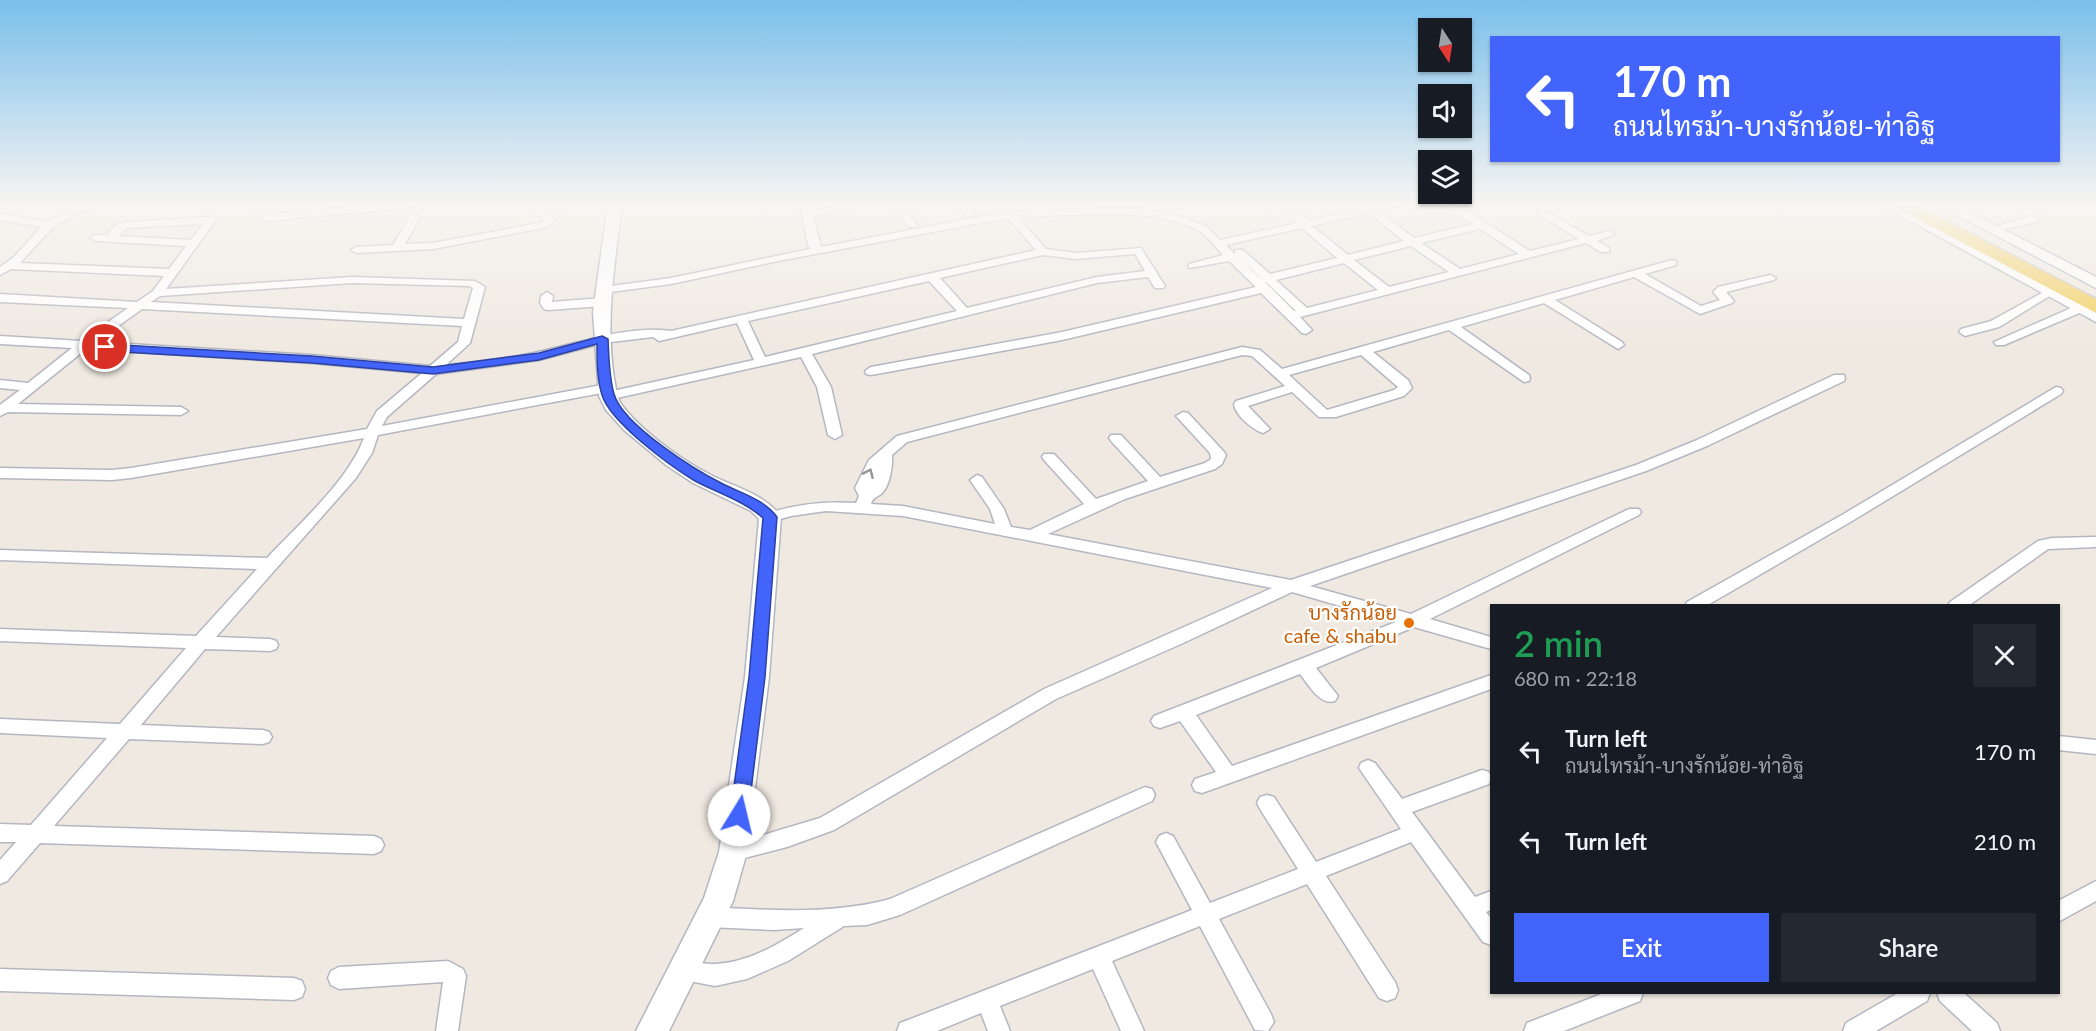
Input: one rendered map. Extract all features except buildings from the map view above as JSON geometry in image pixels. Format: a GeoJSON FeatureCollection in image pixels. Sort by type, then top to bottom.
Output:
{"type":"FeatureCollection","features":[{"type":"Feature","properties":{"kind":"main road"},"geometry":{"type":"LineString","coordinates":[[1988,252],[2088,307]]}},
{"type":"Feature","properties":{"kind":"main road"},"geometry":{"type":"LineString","coordinates":[[2017,252],[2096,293]]}},
{"type":"Feature","properties":{"kind":"street"},"geometry":{"type":"LineString","coordinates":[[9,266],[23,252]]}},
{"type":"Feature","properties":{"kind":"street"},"geometry":{"type":"LineString","coordinates":[[2,410],[82,346],[157,293],[187,252]]}},
{"type":"Feature","properties":{"kind":"street"},"geometry":{"type":"LineString","coordinates":[[608,252],[603,292],[602,343],[608,392],[619,414],[673,460],[700,478],[758,506],[770,517]]}},
{"type":"Feature","properties":{"kind":"street"},"geometry":{"type":"LineString","coordinates":[[547,296],[548,306],[603,292],[671,281],[798,252]]}},
{"type":"Feature","properties":{"kind":"street"},"geometry":{"type":"LineString","coordinates":[[0,340],[312,359],[433,370],[484,365],[539,356],[559,350],[669,334],[933,278],[1043,252]]}},
{"type":"Feature","properties":{"kind":"street"},"geometry":{"type":"LineString","coordinates":[[1044,252],[1076,256],[1116,252]]}},
{"type":"Feature","properties":{"kind":"street"},"geometry":{"type":"LineString","coordinates":[[1140,252],[1159,286]]}},
{"type":"Feature","properties":{"kind":"street"},"geometry":{"type":"LineString","coordinates":[[1227,252],[1262,283],[1305,312]]}},
{"type":"Feature","properties":{"kind":"street"},"geometry":{"type":"LineString","coordinates":[[1231,252],[1306,330]]}},
{"type":"Feature","properties":{"kind":"street"},"geometry":{"type":"LineString","coordinates":[[1335,252],[1387,291]]}},
{"type":"Feature","properties":{"kind":"street"},"geometry":{"type":"LineString","coordinates":[[871,371],[1044,340],[1371,252]]}},
{"type":"Feature","properties":{"kind":"street"},"geometry":{"type":"LineString","coordinates":[[1427,252],[1458,273]]}},
{"type":"Feature","properties":{"kind":"street"},"geometry":{"type":"LineString","coordinates":[[1523,252],[1528,255]]}},
{"type":"Feature","properties":{"kind":"street"},"geometry":{"type":"LineString","coordinates":[[1291,316],[1539,252]]}},
{"type":"Feature","properties":{"kind":"street"},"geometry":{"type":"LineString","coordinates":[[1975,252],[2049,292],[2088,307],[2096,317]]}},
{"type":"Feature","properties":{"kind":"street"},"geometry":{"type":"LineString","coordinates":[[2036,252],[2096,283]]}},
{"type":"Feature","properties":{"kind":"street"},"geometry":{"type":"LineString","coordinates":[[0,257],[9,266],[172,273]]}},
{"type":"Feature","properties":{"kind":"street"},"geometry":{"type":"LineString","coordinates":[[1194,266],[1230,257]]}},
{"type":"Feature","properties":{"kind":"street"},"geometry":{"type":"LineString","coordinates":[[1280,374],[1672,263]]}},
{"type":"Feature","properties":{"kind":"street"},"geometry":{"type":"LineString","coordinates":[[0,473],[112,475],[608,392],[805,352],[1097,280],[1153,273]]}},
{"type":"Feature","properties":{"kind":"street"},"geometry":{"type":"LineString","coordinates":[[1636,274],[1700,310],[1728,301],[1719,292],[1722,289],[1770,278]]}},
{"type":"Feature","properties":{"kind":"street"},"geometry":{"type":"LineString","coordinates":[[933,278],[964,313]]}},
{"type":"Feature","properties":{"kind":"street"},"geometry":{"type":"LineString","coordinates":[[0,874],[201,642],[356,468],[382,414],[464,343],[479,287],[471,283],[352,280],[157,293]]}},
{"type":"Feature","properties":{"kind":"street"},"geometry":{"type":"LineString","coordinates":[[1965,332],[1995,324],[2049,292]]}},
{"type":"Feature","properties":{"kind":"street"},"geometry":{"type":"LineString","coordinates":[[0,298],[471,323]]}},
{"type":"Feature","properties":{"kind":"street"},"geometry":{"type":"LineString","coordinates":[[1546,299],[1618,345]]}},
{"type":"Feature","properties":{"kind":"street"},"geometry":{"type":"LineString","coordinates":[[2000,342],[2088,307]]}},
{"type":"Feature","properties":{"kind":"street"},"geometry":{"type":"LineString","coordinates":[[741,318],[761,362]]}},
{"type":"Feature","properties":{"kind":"street"},"geometry":{"type":"LineString","coordinates":[[1452,326],[1524,378]]}},
{"type":"Feature","properties":{"kind":"street"},"geometry":{"type":"LineString","coordinates":[[864,502],[878,490],[886,464],[885,455],[902,439],[1242,351],[1256,353],[1319,411],[1331,414],[1399,393],[1405,388],[1403,383],[1364,351]]}},
{"type":"Feature","properties":{"kind":"street"},"geometry":{"type":"LineString","coordinates":[[805,352],[824,387],[835,435]]}},
{"type":"Feature","properties":{"kind":"street"},"geometry":{"type":"LineString","coordinates":[[733,852],[788,838],[827,824],[1050,694],[1175,640],[1291,586],[1641,468],[1839,378]]}},
{"type":"Feature","properties":{"kind":"street"},"geometry":{"type":"LineString","coordinates":[[0,384],[33,387]]}},
{"type":"Feature","properties":{"kind":"street"},"geometry":{"type":"LineString","coordinates":[[1263,429],[1241,409],[1241,404],[1294,387]]}},
{"type":"Feature","properties":{"kind":"street"},"geometry":{"type":"LineString","coordinates":[[1697,604],[1847,518],[2056,391]]}},
{"type":"Feature","properties":{"kind":"street"},"geometry":{"type":"LineString","coordinates":[[2,410],[180,411]]}},
{"type":"Feature","properties":{"kind":"street"},"geometry":{"type":"LineString","coordinates":[[1034,535],[1062,518],[1093,505],[1210,466],[1217,461],[1219,455],[1183,416]]}},
{"type":"Feature","properties":{"kind":"street"},"geometry":{"type":"LineString","coordinates":[[1116,438],[1158,483]]}},
{"type":"Feature","properties":{"kind":"street"},"geometry":{"type":"LineString","coordinates":[[1049,457],[1093,505]]}},
{"type":"Feature","properties":{"kind":"street"},"geometry":{"type":"LineString","coordinates":[[977,480],[997,509],[1004,529]]}},
{"type":"Feature","properties":{"kind":"street"},"geometry":{"type":"LineString","coordinates":[[770,517],[805,508],[864,502],[1291,586],[1490,643]]}},
{"type":"Feature","properties":{"kind":"street"},"geometry":{"type":"LineString","coordinates":[[1160,721],[1415,621],[1634,512]]}},
{"type":"Feature","properties":{"kind":"street"},"geometry":{"type":"LineString","coordinates":[[652,1031],[718,901],[733,852],[757,677],[770,517]]}},
{"type":"Feature","properties":{"kind":"street"},"geometry":{"type":"LineString","coordinates":[[1959,604],[2043,545],[2096,542]]}},
{"type":"Feature","properties":{"kind":"street"},"geometry":{"type":"LineString","coordinates":[[0,555],[271,564]]}},
{"type":"Feature","properties":{"kind":"street"},"geometry":{"type":"LineString","coordinates":[[0,635],[270,645]]}},
{"type":"Feature","properties":{"kind":"street"},"geometry":{"type":"LineString","coordinates":[[1304,666],[1329,696]]}},
{"type":"Feature","properties":{"kind":"street"},"geometry":{"type":"LineString","coordinates":[[1202,785],[1489,685]]}},
{"type":"Feature","properties":{"kind":"street"},"geometry":{"type":"LineString","coordinates":[[1184,712],[1228,775]]}},
{"type":"Feature","properties":{"kind":"street"},"geometry":{"type":"LineString","coordinates":[[0,726],[263,737]]}},
{"type":"Feature","properties":{"kind":"street"},"geometry":{"type":"LineString","coordinates":[[2060,743],[2096,747]]}},
{"type":"Feature","properties":{"kind":"street"},"geometry":{"type":"LineString","coordinates":[[1368,768],[1490,933]]}},
{"type":"Feature","properties":{"kind":"street"},"geometry":{"type":"LineString","coordinates":[[1398,809],[1482,778]]}},
{"type":"Feature","properties":{"kind":"street"},"geometry":{"type":"LineString","coordinates":[[708,917],[774,920],[840,917],[867,915],[893,908],[1145,795]]}},
{"type":"Feature","properties":{"kind":"street"},"geometry":{"type":"LineString","coordinates":[[1267,803],[1313,871],[1387,990]]}},
{"type":"Feature","properties":{"kind":"street"},"geometry":{"type":"LineString","coordinates":[[908,1031],[1415,832]]}},
{"type":"Feature","properties":{"kind":"street"},"geometry":{"type":"LineString","coordinates":[[0,833],[374,845]]}},
{"type":"Feature","properties":{"kind":"street"},"geometry":{"type":"LineString","coordinates":[[1166,842],[1263,1022]]}},
{"type":"Feature","properties":{"kind":"street"},"geometry":{"type":"LineString","coordinates":[[2060,911],[2094,894]]}},
{"type":"Feature","properties":{"kind":"street"},"geometry":{"type":"LineString","coordinates":[[1471,908],[1490,900]]}},
{"type":"Feature","properties":{"kind":"street"},"geometry":{"type":"LineString","coordinates":[[682,972],[716,975],[748,968],[796,946],[840,917]]}},
{"type":"Feature","properties":{"kind":"street"},"geometry":{"type":"LineString","coordinates":[[1098,956],[1133,1031]]}},
{"type":"Feature","properties":{"kind":"street"},"geometry":{"type":"LineString","coordinates":[[339,978],[448,971],[456,976],[447,1031]]}},
{"type":"Feature","properties":{"kind":"street"},"geometry":{"type":"LineString","coordinates":[[0,980],[294,989]]}},
{"type":"Feature","properties":{"kind":"street"},"geometry":{"type":"LineString","coordinates":[[1535,1031],[1629,994]]}},
{"type":"Feature","properties":{"kind":"street"},"geometry":{"type":"LineString","coordinates":[[1854,1031],[1917,994]]}},
{"type":"Feature","properties":{"kind":"street"},"geometry":{"type":"LineString","coordinates":[[1949,994],[1989,1031]]}},
{"type":"Feature","properties":{"kind":"street"},"geometry":{"type":"LineString","coordinates":[[987,1001],[999,1031]]}},
{"type":"Feature","properties":{"kind":"place","name":"บางรักน้อย cafe & shabu"},"geometry":{"type":"Point","coordinates":[1409,623]}},
{"type":"Feature","properties":{"kind":"route"},"geometry":{"type":"LineString","coordinates":[[105,347],[312,359],[433,370],[539,356],[602,339],[608,396],[619,414],[673,460],[700,478],[758,506],[770,517],[757,677],[739,815]]}}]}
